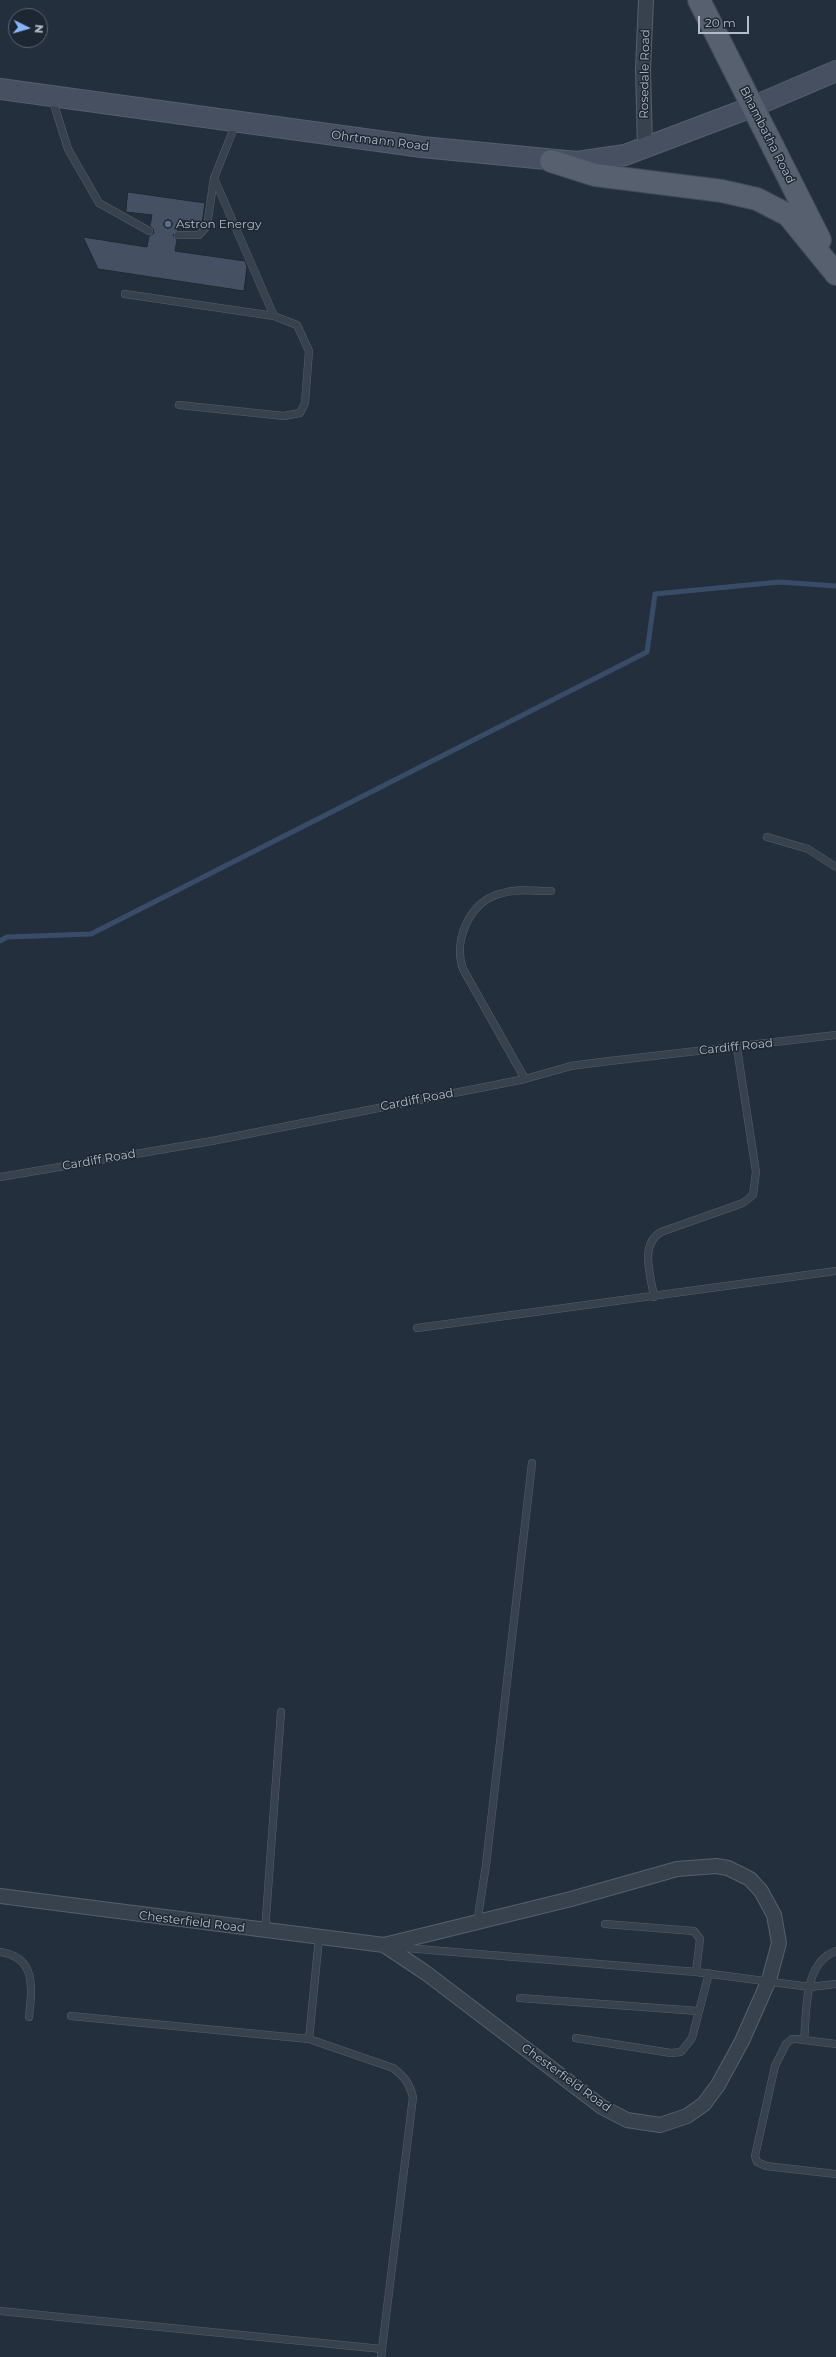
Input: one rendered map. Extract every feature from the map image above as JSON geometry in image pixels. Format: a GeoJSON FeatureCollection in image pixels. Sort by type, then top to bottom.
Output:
{"type":"FeatureCollection","features":[{"type":"Feature","properties":{"kind":"main road","name":"Bhambatha Road"},"geometry":{"type":"LineString","coordinates":[[699,0],[836,270]]}},
{"type":"Feature","properties":{"kind":"main road","name":"Ohrtmann Road"},"geometry":{"type":"LineString","coordinates":[[0,88],[422,147],[551,161],[604,160],[626,155],[752,107],[836,71]]}},
{"type":"Feature","properties":{"kind":"main road"},"geometry":{"type":"LineString","coordinates":[[551,161],[595,175],[722,190],[757,198],[788,215],[836,274]]}},
{"type":"Feature","properties":{"kind":"street","name":"Rosedale Road"},"geometry":{"type":"LineString","coordinates":[[645,148],[643,69],[646,0]]}},
{"type":"Feature","properties":{"kind":"street","name":"Chesterfield Road"},"geometry":{"type":"LineString","coordinates":[[0,1896],[319,1938],[384,1945],[477,1924],[677,1869],[702,1865],[728,1868],[754,1883],[761,1891],[774,1915],[779,1943],[769,1980],[742,2041],[718,2085],[704,2104],[687,2116],[660,2125],[626,2120],[602,2107],[426,1974],[384,1945]]}},
{"type":"Feature","properties":{"kind":"lane"},"geometry":{"type":"LineString","coordinates":[[51,96],[68,149],[99,203],[150,231]]}},
{"type":"Feature","properties":{"kind":"lane"},"geometry":{"type":"LineString","coordinates":[[178,235],[199,235],[207,226],[214,178],[236,122]]}},
{"type":"Feature","properties":{"kind":"lane"},"geometry":{"type":"LineString","coordinates":[[214,178],[274,316]]}},
{"type":"Feature","properties":{"kind":"lane"},"geometry":{"type":"LineString","coordinates":[[125,294],[274,316],[297,325],[309,351],[305,403],[300,413],[284,416],[179,405]]}},
{"type":"Feature","properties":{"kind":"lane"},"geometry":{"type":"LineString","coordinates":[[767,837],[808,848],[836,867]]}},
{"type":"Feature","properties":{"kind":"lane"},"geometry":{"type":"LineString","coordinates":[[525,1079],[463,969],[459,950],[460,940],[469,920],[482,905],[493,896],[517,890],[552,891]]}},
{"type":"Feature","properties":{"kind":"lane","name":"Cardiff Road"},"geometry":{"type":"LineString","coordinates":[[0,1177],[212,1141],[525,1079],[571,1066],[737,1048],[836,1035]]}},
{"type":"Feature","properties":{"kind":"lane"},"geometry":{"type":"LineString","coordinates":[[654,1296],[648,1258],[650,1243],[653,1238],[661,1232],[743,1202],[753,1195],[756,1172],[737,1048]]}},
{"type":"Feature","properties":{"kind":"lane"},"geometry":{"type":"LineString","coordinates":[[417,1328],[836,1271]]}},
{"type":"Feature","properties":{"kind":"lane"},"geometry":{"type":"LineString","coordinates":[[477,1924],[486,1865],[532,1463]]}},
{"type":"Feature","properties":{"kind":"lane"},"geometry":{"type":"LineString","coordinates":[[265,1931],[281,1712]]}},
{"type":"Feature","properties":{"kind":"lane"},"geometry":{"type":"LineString","coordinates":[[605,1924],[694,1932],[700,1939],[696,1972]]}},
{"type":"Feature","properties":{"kind":"lane"},"geometry":{"type":"LineString","coordinates":[[309,2039],[319,1938]]}},
{"type":"Feature","properties":{"kind":"lane","name":"Chesterfield Road"},"geometry":{"type":"LineString","coordinates":[[384,1945],[696,1972],[769,1980]]}},
{"type":"Feature","properties":{"kind":"lane"},"geometry":{"type":"LineString","coordinates":[[804,2040],[810,1986],[816,1968],[827,1956],[836,1951]]}},
{"type":"Feature","properties":{"kind":"lane"},"geometry":{"type":"LineString","coordinates":[[0,1952],[21,1960],[27,1969],[31,1981],[29,2017]]}},
{"type":"Feature","properties":{"kind":"lane"},"geometry":{"type":"LineString","coordinates":[[576,2038],[671,2053],[681,2052],[692,2038],[709,1974]]}},
{"type":"Feature","properties":{"kind":"lane"},"geometry":{"type":"LineString","coordinates":[[769,1980],[810,1986],[836,1984]]}},
{"type":"Feature","properties":{"kind":"lane"},"geometry":{"type":"LineString","coordinates":[[520,1998],[698,2011]]}},
{"type":"Feature","properties":{"kind":"lane"},"geometry":{"type":"LineString","coordinates":[[0,2311],[382,2353],[413,2097],[410,2084],[404,2076],[392,2068],[309,2039],[71,2016]]}},
{"type":"Feature","properties":{"kind":"lane"},"geometry":{"type":"LineString","coordinates":[[836,2044],[792,2039],[780,2053],[775,2066],[756,2159],[766,2166],[836,2174]]}},
{"type":"Feature","properties":{"kind":"building"},"geometry":{"type":"Polygon","coordinates":[[[128,192],[205,203],[202,223],[180,220],[178,230],[173,235],[177,240],[175,251],[245,261],[247,267],[244,291],[98,269],[83,237],[147,247],[149,236],[154,233],[150,226],[152,215],[126,212],[128,192]]]}},
{"type":"Feature","properties":{"kind":"waterway"},"geometry":{"type":"LineString","coordinates":[[0,941],[7,937],[91,934],[647,652],[655,594],[779,582],[836,586]]}},
{"type":"Feature","properties":{"kind":"place","name":"Astron Energy"},"geometry":{"type":"Point","coordinates":[168,224]}}]}
